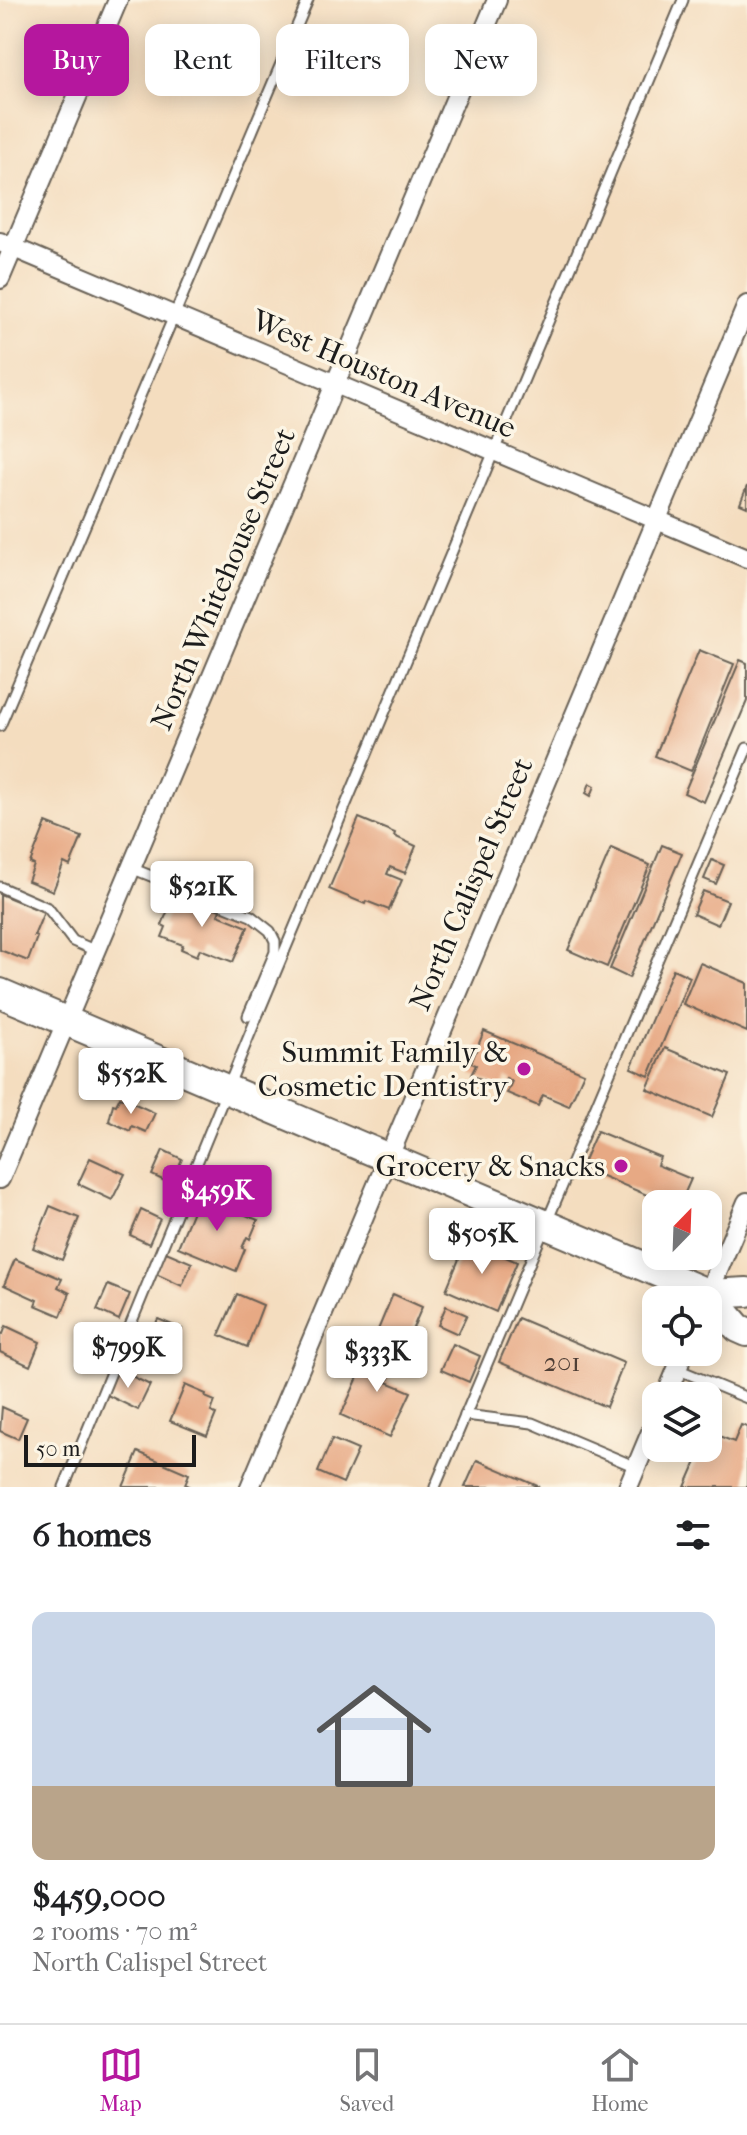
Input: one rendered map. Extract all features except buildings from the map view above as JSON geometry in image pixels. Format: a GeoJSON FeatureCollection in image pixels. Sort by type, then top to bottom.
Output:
{"type":"FeatureCollection","features":[{"type":"Feature","properties":{"kind":"main road"},"geometry":{"type":"LineString","coordinates":[[0,993],[545,1223],[683,1286]]}},
{"type":"Feature","properties":{"kind":"main road"},"geometry":{"type":"LineString","coordinates":[[722,1295],[747,1292]]}},
{"type":"Feature","properties":{"kind":"main road"},"geometry":{"type":"LineString","coordinates":[[722,1312],[738,1328],[747,1332]]}},
{"type":"Feature","properties":{"kind":"street"},"geometry":{"type":"LineString","coordinates":[[0,279],[7,245],[118,0]]}},
{"type":"Feature","properties":{"kind":"street","name":"North Whitehouse Street"},"geometry":{"type":"LineString","coordinates":[[0,1179],[497,0]]}},
{"type":"Feature","properties":{"kind":"street","name":"West Houston Avenue"},"geometry":{"type":"LineString","coordinates":[[7,245],[747,558]]}},
{"type":"Feature","properties":{"kind":"street","name":"North Calispel Street"},"geometry":{"type":"LineString","coordinates":[[250,1487],[747,305]]}},
{"type":"Feature","properties":{"kind":"street"},"geometry":{"type":"LineString","coordinates":[[712,1286],[742,1227],[747,1202]]}},
{"type":"Feature","properties":{"kind":"street"},"geometry":{"type":"LineString","coordinates":[[634,1481],[642,1459]]}},
{"type":"Feature","properties":{"kind":"lane"},"geometry":{"type":"LineString","coordinates":[[0,726],[308,0]]}},
{"type":"Feature","properties":{"kind":"lane"},"geometry":{"type":"LineString","coordinates":[[64,1487],[227,1089],[683,0]]}},
{"type":"Feature","properties":{"kind":"lane"},"geometry":{"type":"LineString","coordinates":[[435,1487],[747,748]]}},
{"type":"Feature","properties":{"kind":"lane"},"geometry":{"type":"LineString","coordinates":[[131,868],[251,916],[270,931],[275,941],[275,952],[248,1016]]}},
{"type":"Feature","properties":{"kind":"lane"},"geometry":{"type":"LineString","coordinates":[[0,887],[48,908],[73,941],[96,951]]}},
{"type":"Feature","properties":{"kind":"lane"},"geometry":{"type":"LineString","coordinates":[[690,1366],[747,1398]]}},
{"type":"Feature","properties":{"kind":"lane"},"geometry":{"type":"LineString","coordinates":[[465,1415],[532,1423],[634,1481]]}},
{"type":"Feature","properties":{"kind":"place","name":"Summit Family & Cosmetic Dentistry"},"geometry":{"type":"Point","coordinates":[524,1069]}},
{"type":"Feature","properties":{"kind":"place","name":"Grocery & Snacks"},"geometry":{"type":"Point","coordinates":[621,1166]}}]}
